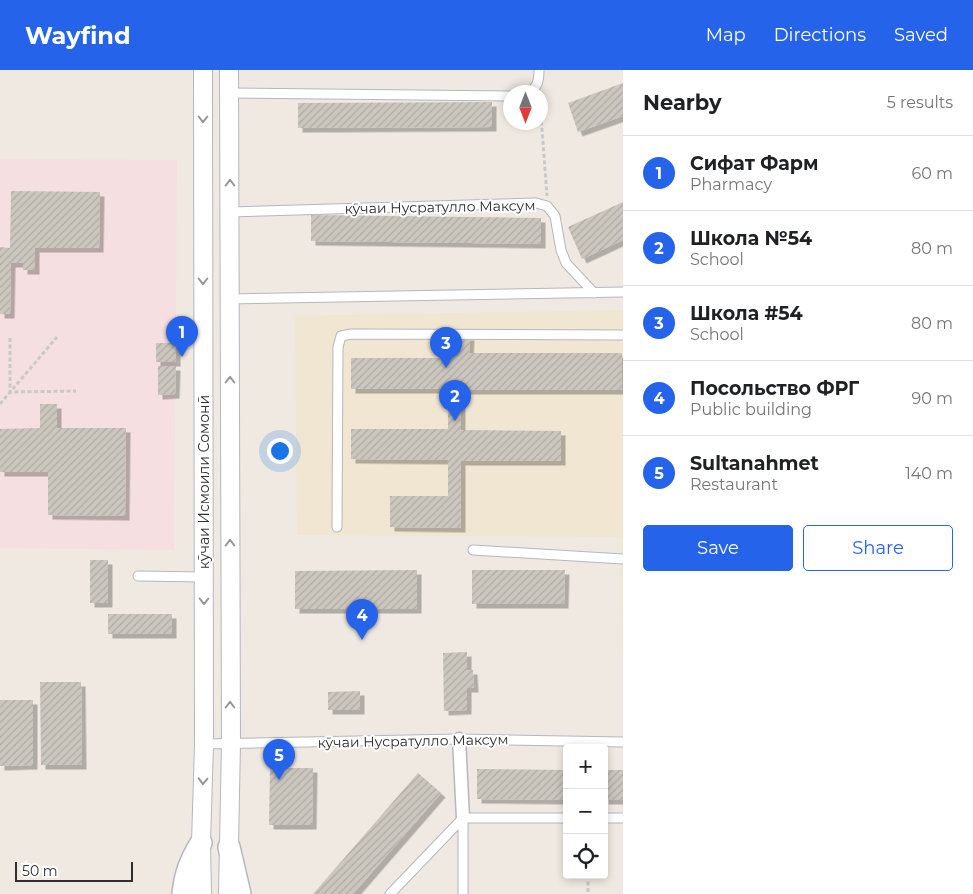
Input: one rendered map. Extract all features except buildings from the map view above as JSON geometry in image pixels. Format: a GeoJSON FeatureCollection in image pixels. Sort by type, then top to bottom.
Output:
{"type":"FeatureCollection","features":[{"type":"Feature","properties":{"kind":"street","name":"кӯчаи Исмоили Сомонӣ"},"geometry":{"type":"LineString","coordinates":[[202,894],[201,843],[204,744],[203,70]]}},
{"type":"Feature","properties":{"kind":"street","name":"кӯчаи Исмоили Сомонӣ"},"geometry":{"type":"LineString","coordinates":[[228,894],[231,744],[229,70]]}},
{"type":"Feature","properties":{"kind":"street"},"geometry":{"type":"LineString","coordinates":[[204,577],[230,577]]}},
{"type":"Feature","properties":{"kind":"street"},"geometry":{"type":"LineString","coordinates":[[459,738],[463,818]]}},
{"type":"Feature","properties":{"kind":"street"},"geometry":{"type":"LineString","coordinates":[[182,894],[190,860],[201,843]]}},
{"type":"Feature","properties":{"kind":"street"},"geometry":{"type":"LineString","coordinates":[[229,846],[240,894]]}},
{"type":"Feature","properties":{"kind":"lane"},"geometry":{"type":"LineString","coordinates":[[536,85],[539,80],[539,70]]}},
{"type":"Feature","properties":{"kind":"lane"},"geometry":{"type":"LineString","coordinates":[[229,93],[503,96]]}},
{"type":"Feature","properties":{"kind":"lane","name":"кӯчаи Нусратулло Максум"},"geometry":{"type":"LineString","coordinates":[[230,212],[536,203],[548,206],[555,216],[561,250],[566,263],[594,293]]}},
{"type":"Feature","properties":{"kind":"lane"},"geometry":{"type":"LineString","coordinates":[[229,299],[623,292]]}},
{"type":"Feature","properties":{"kind":"lane"},"geometry":{"type":"LineString","coordinates":[[337,527],[338,347],[341,336],[352,334],[623,335]]}},
{"type":"Feature","properties":{"kind":"lane"},"geometry":{"type":"LineString","coordinates":[[473,550],[623,558]]}},
{"type":"Feature","properties":{"kind":"lane"},"geometry":{"type":"LineString","coordinates":[[138,576],[204,577]]}},
{"type":"Feature","properties":{"kind":"lane","name":"кӯчаи Нусратулло Максум"},"geometry":{"type":"LineString","coordinates":[[204,744],[459,738],[623,742]]}},
{"type":"Feature","properties":{"kind":"lane"},"geometry":{"type":"LineString","coordinates":[[463,818],[463,894]]}},
{"type":"Feature","properties":{"kind":"lane"},"geometry":{"type":"LineString","coordinates":[[390,894],[463,818],[563,818]]}},
{"type":"Feature","properties":{"kind":"lane"},"geometry":{"type":"LineString","coordinates":[[608,818],[623,818]]}},
{"type":"Feature","properties":{"kind":"path"},"geometry":{"type":"LineString","coordinates":[[542,130],[548,206]]}},
{"type":"Feature","properties":{"kind":"path"},"geometry":{"type":"LineString","coordinates":[[0,404],[57,337]]}},
{"type":"Feature","properties":{"kind":"path"},"geometry":{"type":"LineString","coordinates":[[10,338],[10,392]]}},
{"type":"Feature","properties":{"kind":"path"},"geometry":{"type":"LineString","coordinates":[[10,392],[76,391]]}},
{"type":"Feature","properties":{"kind":"path"},"geometry":{"type":"LineString","coordinates":[[588,879],[588,894]]}},
{"type":"Feature","properties":{"kind":"shaded area"},"geometry":{"type":"Polygon","coordinates":[[[0,159],[177,160],[174,550],[0,548],[0,159]]]}},
{"type":"Feature","properties":{"kind":"shaded area"},"geometry":{"type":"Polygon","coordinates":[[[623,310],[623,666],[620,537],[297,535],[295,316],[623,310]]]}},
{"type":"Feature","properties":{"kind":"place","name":"Сифат Фарм"},"geometry":{"type":"Point","coordinates":[182,357]}},
{"type":"Feature","properties":{"kind":"place","name":"Школа #54"},"geometry":{"type":"Point","coordinates":[446,368]}},
{"type":"Feature","properties":{"kind":"place","name":"Школа №54"},"geometry":{"type":"Point","coordinates":[455,421]}},
{"type":"Feature","properties":{"kind":"place","name":"Посольство ФРГ"},"geometry":{"type":"Point","coordinates":[362,640]}},
{"type":"Feature","properties":{"kind":"place","name":"Sultanahmet"},"geometry":{"type":"Point","coordinates":[279,780]}}]}
